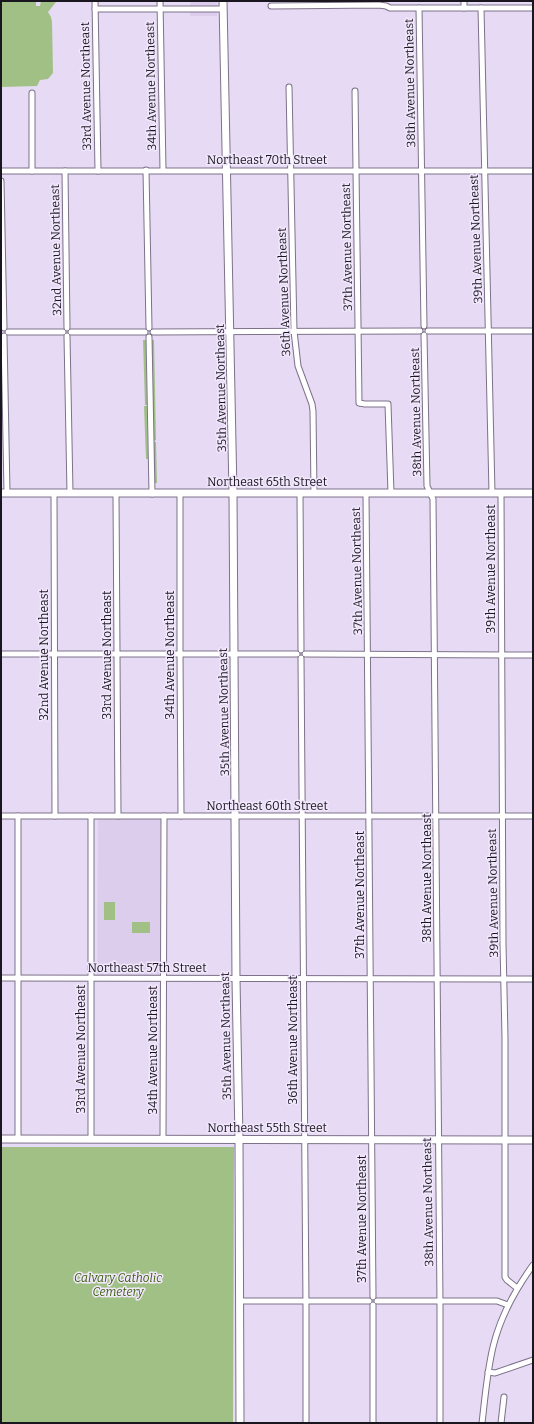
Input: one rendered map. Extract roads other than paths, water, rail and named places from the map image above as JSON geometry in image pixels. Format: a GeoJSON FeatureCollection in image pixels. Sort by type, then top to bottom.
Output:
{"type":"FeatureCollection","features":[{"type":"Feature","properties":{"kind":"main road","name":"35th Avenue Northeast"},"geometry":{"type":"LineString","coordinates":[[223,1],[231,331],[233,493],[240,1423]]}},
{"type":"Feature","properties":{"kind":"main road","name":"Northeast 65th Street"},"geometry":{"type":"LineString","coordinates":[[4,493],[533,493]]}},
{"type":"Feature","properties":{"kind":"main road","name":"Northeast 55th Street"},"geometry":{"type":"LineString","coordinates":[[1,1139],[533,1140]]}},
{"type":"Feature","properties":{"kind":"street","name":"33rd Avenue Northeast"},"geometry":{"type":"LineString","coordinates":[[95,1],[98,171]]}},
{"type":"Feature","properties":{"kind":"street","name":"34th Avenue Northeast"},"geometry":{"type":"LineString","coordinates":[[160,1],[163,170]]}},
{"type":"Feature","properties":{"kind":"street"},"geometry":{"type":"LineString","coordinates":[[464,1],[464,8]]}},
{"type":"Feature","properties":{"kind":"street"},"geometry":{"type":"LineString","coordinates":[[271,6],[385,3],[390,8],[533,8]]}},
{"type":"Feature","properties":{"kind":"street","name":"38th Avenue Northeast"},"geometry":{"type":"LineString","coordinates":[[419,8],[424,326]]}},
{"type":"Feature","properties":{"kind":"street","name":"39th Avenue Northeast"},"geometry":{"type":"LineString","coordinates":[[481,8],[492,493]]}},
{"type":"Feature","properties":{"kind":"street"},"geometry":{"type":"LineString","coordinates":[[95,9],[224,9]]}},
{"type":"Feature","properties":{"kind":"street","name":"36th Avenue Northeast"},"geometry":{"type":"LineString","coordinates":[[289,87],[294,331],[298,366],[312,404],[314,493]]}},
{"type":"Feature","properties":{"kind":"street","name":"37th Avenue Northeast"},"geometry":{"type":"LineString","coordinates":[[355,91],[359,402],[365,404],[388,404],[391,493]]}},
{"type":"Feature","properties":{"kind":"street"},"geometry":{"type":"LineString","coordinates":[[32,93],[32,171]]}},
{"type":"Feature","properties":{"kind":"street"},"geometry":{"type":"LineString","coordinates":[[146,170],[146,335],[149,337],[152,494]]}},
{"type":"Feature","properties":{"kind":"street","name":"Northeast 70th Street"},"geometry":{"type":"LineString","coordinates":[[1,171],[533,170]]}},
{"type":"Feature","properties":{"kind":"street","name":"32nd Avenue Northeast"},"geometry":{"type":"LineString","coordinates":[[65,171],[70,493]]}},
{"type":"Feature","properties":{"kind":"street"},"geometry":{"type":"LineString","coordinates":[[1,181],[4,332],[4,493]]}},
{"type":"Feature","properties":{"kind":"street"},"geometry":{"type":"LineString","coordinates":[[420,331],[421,327],[424,326],[428,328],[426,333]]}},
{"type":"Feature","properties":{"kind":"street"},"geometry":{"type":"LineString","coordinates":[[4,332],[67,332],[152,329],[153,332],[420,331],[421,334],[533,331]]}},
{"type":"Feature","properties":{"kind":"street"},"geometry":{"type":"LineString","coordinates":[[149,337],[152,336],[153,332]]}},
{"type":"Feature","properties":{"kind":"street","name":"38th Avenue Northeast"},"geometry":{"type":"LineString","coordinates":[[426,333],[427,486],[433,499],[438,979],[440,1423]]}},
{"type":"Feature","properties":{"kind":"street","name":"32nd Avenue Northeast"},"geometry":{"type":"LineString","coordinates":[[54,493],[55,816]]}},
{"type":"Feature","properties":{"kind":"street","name":"36th Avenue Northeast"},"geometry":{"type":"LineString","coordinates":[[300,493],[306,1423]]}},
{"type":"Feature","properties":{"kind":"street","name":"37th Avenue Northeast"},"geometry":{"type":"LineString","coordinates":[[366,493],[370,817],[373,1423]]}},
{"type":"Feature","properties":{"kind":"street","name":"39th Avenue Northeast"},"geometry":{"type":"LineString","coordinates":[[501,493],[502,816],[506,1140],[505,1277],[517,1288]]}},
{"type":"Feature","properties":{"kind":"street","name":"33rd Avenue Northeast"},"geometry":{"type":"LineString","coordinates":[[116,494],[118,816]]}},
{"type":"Feature","properties":{"kind":"street","name":"34th Avenue Northeast"},"geometry":{"type":"LineString","coordinates":[[180,494],[181,816]]}},
{"type":"Feature","properties":{"kind":"street"},"geometry":{"type":"LineString","coordinates":[[1,654],[234,653],[533,655]]}},
{"type":"Feature","properties":{"kind":"street","name":"Northeast 60th Street"},"geometry":{"type":"LineString","coordinates":[[1,816],[533,816]]}},
{"type":"Feature","properties":{"kind":"street"},"geometry":{"type":"LineString","coordinates":[[18,816],[18,1139]]}},
{"type":"Feature","properties":{"kind":"street","name":"33rd Avenue Northeast"},"geometry":{"type":"LineString","coordinates":[[91,816],[91,1139]]}},
{"type":"Feature","properties":{"kind":"street","name":"34th Avenue Northeast"},"geometry":{"type":"LineString","coordinates":[[163,1139],[164,816]]}},
{"type":"Feature","properties":{"kind":"street","name":"Northeast 57th Street"},"geometry":{"type":"LineString","coordinates":[[1,978],[533,979]]}},
{"type":"Feature","properties":{"kind":"street"},"geometry":{"type":"LineString","coordinates":[[482,1423],[488,1372],[498,1330],[517,1288],[533,1264]]}},
{"type":"Feature","properties":{"kind":"street"},"geometry":{"type":"LineString","coordinates":[[239,1301],[497,1301],[508,1305]]}},
{"type":"Feature","properties":{"kind":"street"},"geometry":{"type":"LineString","coordinates":[[488,1372],[495,1373],[533,1360]]}},
{"type":"Feature","properties":{"kind":"street"},"geometry":{"type":"LineString","coordinates":[[501,1423],[504,1398]]}},
{"type":"Feature","properties":{"kind":"park label","name":"Calvary Catholic Cemetery"},"geometry":{"type":"Point","coordinates":[118,1285]}}]}
